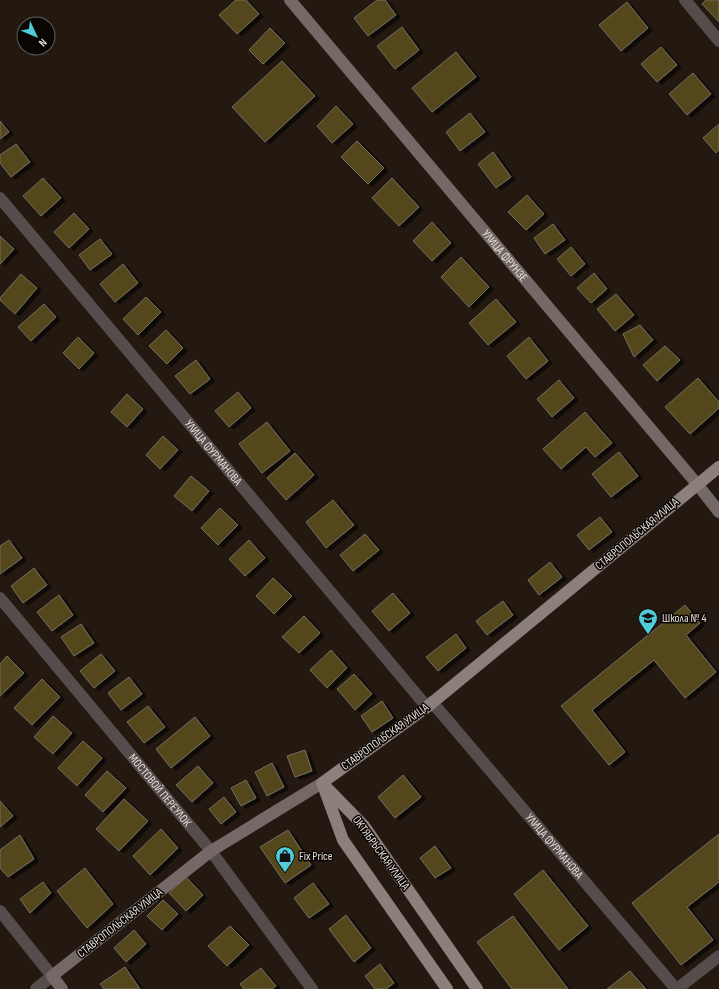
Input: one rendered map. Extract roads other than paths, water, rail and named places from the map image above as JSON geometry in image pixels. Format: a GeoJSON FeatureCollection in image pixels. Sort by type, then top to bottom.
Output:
{"type":"FeatureCollection","features":[{"type":"Feature","properties":{"kind":"main road","name":"СТАВРОПОЛЬСКАЯ УЛИЦА"},"geometry":{"type":"LineString","coordinates":[[322,783],[430,705],[719,467]]}},
{"type":"Feature","properties":{"kind":"main road","name":"ОКТЯБРЬСКАЯ УЛИЦА"},"geometry":{"type":"LineString","coordinates":[[322,783],[343,840],[447,989]]}},
{"type":"Feature","properties":{"kind":"main road","name":"ОКТЯБРЬСКАЯ УЛИЦА"},"geometry":{"type":"LineString","coordinates":[[322,783],[364,826],[476,989]]}},
{"type":"Feature","properties":{"kind":"street","name":"УЛИЦА ФРУНЗЕ"},"geometry":{"type":"LineString","coordinates":[[290,0],[719,512]]}},
{"type":"Feature","properties":{"kind":"street"},"geometry":{"type":"LineString","coordinates":[[685,0],[719,41]]}},
{"type":"Feature","properties":{"kind":"street","name":"УЛИЦА ФУРМАНОВА"},"geometry":{"type":"LineString","coordinates":[[0,198],[430,705],[677,989]]}},
{"type":"Feature","properties":{"kind":"street","name":"МОСТОВОЙ ПЕРЕУЛОК"},"geometry":{"type":"LineString","coordinates":[[0,598],[211,851],[312,989]]}},
{"type":"Feature","properties":{"kind":"street","name":"СТАВРОПОЛЬСКАЯ УЛИЦА"},"geometry":{"type":"LineString","coordinates":[[36,989],[211,851],[322,783]]}},
{"type":"Feature","properties":{"kind":"street"},"geometry":{"type":"LineString","coordinates":[[0,911],[62,989]]}},
{"type":"Feature","properties":{"kind":"street"},"geometry":{"type":"LineString","coordinates":[[677,989],[719,956]]}},
{"type":"Feature","properties":{"kind":"place","name":"Школа № 4"},"geometry":{"type":"Point","coordinates":[648,635]}},
{"type":"Feature","properties":{"kind":"place","name":"Fix Price"},"geometry":{"type":"Point","coordinates":[285,873]}}]}
